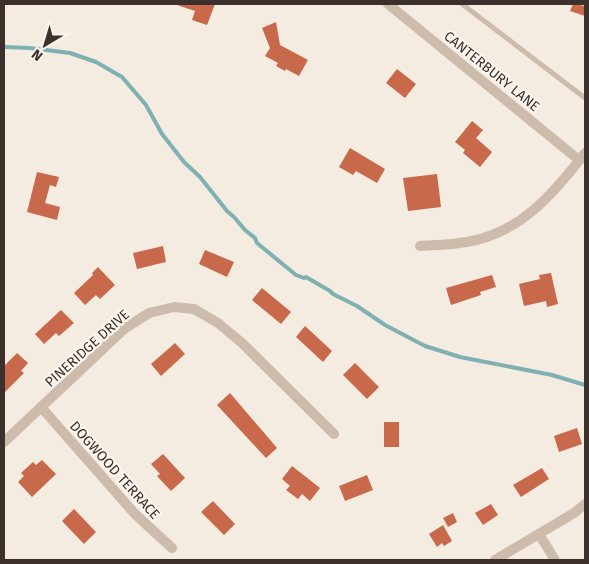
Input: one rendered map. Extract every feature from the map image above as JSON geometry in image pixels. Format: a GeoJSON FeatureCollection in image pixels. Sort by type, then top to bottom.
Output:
{"type":"FeatureCollection","features":[{"type":"Feature","properties":{"kind":"street","name":"CANTERBURY LANE"},"geometry":{"type":"LineString","coordinates":[[388,4],[582,156]]}},
{"type":"Feature","properties":{"kind":"street"},"geometry":{"type":"LineString","coordinates":[[420,246],[466,242],[500,232],[510,227],[530,215],[546,200],[582,156]]}},
{"type":"Feature","properties":{"kind":"street","name":"PINERIDGE DRIVE"},"geometry":{"type":"LineString","coordinates":[[4,442],[136,320],[162,309],[186,308],[205,314],[236,338],[334,434]]}},
{"type":"Feature","properties":{"kind":"street","name":"DOGWOOD TERRACE"},"geometry":{"type":"LineString","coordinates":[[40,408],[134,514],[172,548]]}},
{"type":"Feature","properties":{"kind":"street"},"geometry":{"type":"LineString","coordinates":[[495,560],[585,504]]}},
{"type":"Feature","properties":{"kind":"street"},"geometry":{"type":"LineString","coordinates":[[539,534],[555,560]]}},
{"type":"Feature","properties":{"kind":"lane"},"geometry":{"type":"LineString","coordinates":[[462,4],[585,98]]}},
{"type":"Feature","properties":{"kind":"building"},"geometry":{"type":"Polygon","coordinates":[[[178,4],[215,4],[207,25],[192,20],[195,11],[178,4]]]}},
{"type":"Feature","properties":{"kind":"building"},"geometry":{"type":"Polygon","coordinates":[[[573,4],[585,6],[585,16],[570,11],[573,4]]]}},
{"type":"Feature","properties":{"kind":"building"},"geometry":{"type":"Polygon","coordinates":[[[276,22],[280,45],[308,60],[299,76],[276,66],[278,63],[265,56],[270,48],[262,28],[276,22]]]}},
{"type":"Feature","properties":{"kind":"building"},"geometry":{"type":"Polygon","coordinates":[[[397,69],[416,84],[405,98],[386,83],[397,69]]]}},
{"type":"Feature","properties":{"kind":"building"},"geometry":{"type":"Polygon","coordinates":[[[472,121],[483,130],[476,138],[492,152],[480,167],[463,153],[465,150],[455,142],[472,121]]]}},
{"type":"Feature","properties":{"kind":"building"},"geometry":{"type":"Polygon","coordinates":[[[350,148],[385,169],[377,183],[356,171],[353,175],[339,167],[350,148]]]}},
{"type":"Feature","properties":{"kind":"building"},"geometry":{"type":"Polygon","coordinates":[[[37,172],[59,177],[56,187],[50,185],[45,203],[60,207],[57,220],[27,212],[37,172]]]}},
{"type":"Feature","properties":{"kind":"building"},"geometry":{"type":"Polygon","coordinates":[[[437,174],[441,207],[408,211],[403,178],[437,174]]]}},
{"type":"Feature","properties":{"kind":"building"},"geometry":{"type":"Polygon","coordinates":[[[163,246],[166,262],[137,269],[133,253],[163,246]]]}},
{"type":"Feature","properties":{"kind":"building"},"geometry":{"type":"Polygon","coordinates":[[[205,250],[234,262],[227,277],[199,264],[205,250]]]}},
{"type":"Feature","properties":{"kind":"building"},"geometry":{"type":"Polygon","coordinates":[[[98,267],[115,285],[100,299],[96,295],[85,305],[74,293],[93,275],[92,273],[98,267]]]}},
{"type":"Feature","properties":{"kind":"building"},"geometry":{"type":"Polygon","coordinates":[[[551,273],[558,304],[547,307],[546,301],[524,306],[519,284],[540,279],[539,275],[551,273]]]}},
{"type":"Feature","properties":{"kind":"building"},"geometry":{"type":"Polygon","coordinates":[[[492,275],[496,287],[480,292],[481,295],[451,305],[446,288],[492,275]]]}},
{"type":"Feature","properties":{"kind":"building"},"geometry":{"type":"Polygon","coordinates":[[[262,288],[291,312],[281,324],[252,300],[262,288]]]}},
{"type":"Feature","properties":{"kind":"building"},"geometry":{"type":"Polygon","coordinates":[[[61,310],[74,323],[59,336],[56,333],[44,344],[35,334],[61,310]]]}},
{"type":"Feature","properties":{"kind":"building"},"geometry":{"type":"Polygon","coordinates":[[[305,326],[332,351],[323,362],[296,337],[305,326]]]}},
{"type":"Feature","properties":{"kind":"building"},"geometry":{"type":"Polygon","coordinates":[[[175,343],[185,354],[161,376],[151,364],[175,343]]]}},
{"type":"Feature","properties":{"kind":"building"},"geometry":{"type":"Polygon","coordinates":[[[17,353],[28,363],[21,371],[24,373],[4,393],[4,366],[17,353]]]}},
{"type":"Feature","properties":{"kind":"building"},"geometry":{"type":"Polygon","coordinates":[[[355,363],[379,387],[367,399],[343,375],[355,363]]]}},
{"type":"Feature","properties":{"kind":"building"},"geometry":{"type":"Polygon","coordinates":[[[230,393],[277,448],[266,458],[217,405],[230,393]]]}},
{"type":"Feature","properties":{"kind":"building"},"geometry":{"type":"Polygon","coordinates":[[[384,422],[399,422],[399,447],[384,447],[384,422]]]}},
{"type":"Feature","properties":{"kind":"building"},"geometry":{"type":"Polygon","coordinates":[[[577,428],[582,444],[559,452],[554,436],[577,428]]]}},
{"type":"Feature","properties":{"kind":"building"},"geometry":{"type":"Polygon","coordinates":[[[163,454],[185,478],[171,491],[157,476],[160,474],[151,464],[163,454]]]}},
{"type":"Feature","properties":{"kind":"building"},"geometry":{"type":"Polygon","coordinates":[[[42,460],[56,474],[32,497],[18,482],[24,476],[21,473],[33,462],[36,465],[42,460]]]}},
{"type":"Feature","properties":{"kind":"building"},"geometry":{"type":"Polygon","coordinates":[[[292,466],[320,488],[310,501],[302,494],[298,499],[286,490],[290,486],[282,479],[292,466]]]}},
{"type":"Feature","properties":{"kind":"building"},"geometry":{"type":"Polygon","coordinates":[[[542,468],[549,479],[521,497],[513,485],[542,468]]]}},
{"type":"Feature","properties":{"kind":"building"},"geometry":{"type":"Polygon","coordinates":[[[367,475],[373,490],[345,501],[339,486],[367,475]]]}},
{"type":"Feature","properties":{"kind":"building"},"geometry":{"type":"Polygon","coordinates":[[[213,501],[235,524],[224,535],[201,512],[213,501]]]}},
{"type":"Feature","properties":{"kind":"building"},"geometry":{"type":"Polygon","coordinates":[[[491,504],[498,515],[483,525],[475,513],[491,504]]]}},
{"type":"Feature","properties":{"kind":"building"},"geometry":{"type":"Polygon","coordinates":[[[74,509],[96,532],[84,544],[62,521],[74,509]]]}},
{"type":"Feature","properties":{"kind":"building"},"geometry":{"type":"Polygon","coordinates":[[[453,513],[457,522],[448,527],[443,518],[453,513]]]}},
{"type":"Feature","properties":{"kind":"building"},"geometry":{"type":"Polygon","coordinates":[[[443,525],[452,541],[444,546],[442,543],[437,547],[429,534],[443,525]]]}},
{"type":"Feature","properties":{"kind":"waterway"},"geometry":{"type":"LineString","coordinates":[[4,47],[70,53],[96,62],[122,77],[146,105],[162,134],[227,211],[255,238],[257,243],[296,275],[306,277],[357,306],[385,325],[425,346],[460,357],[552,375],[585,385]]}}]}
